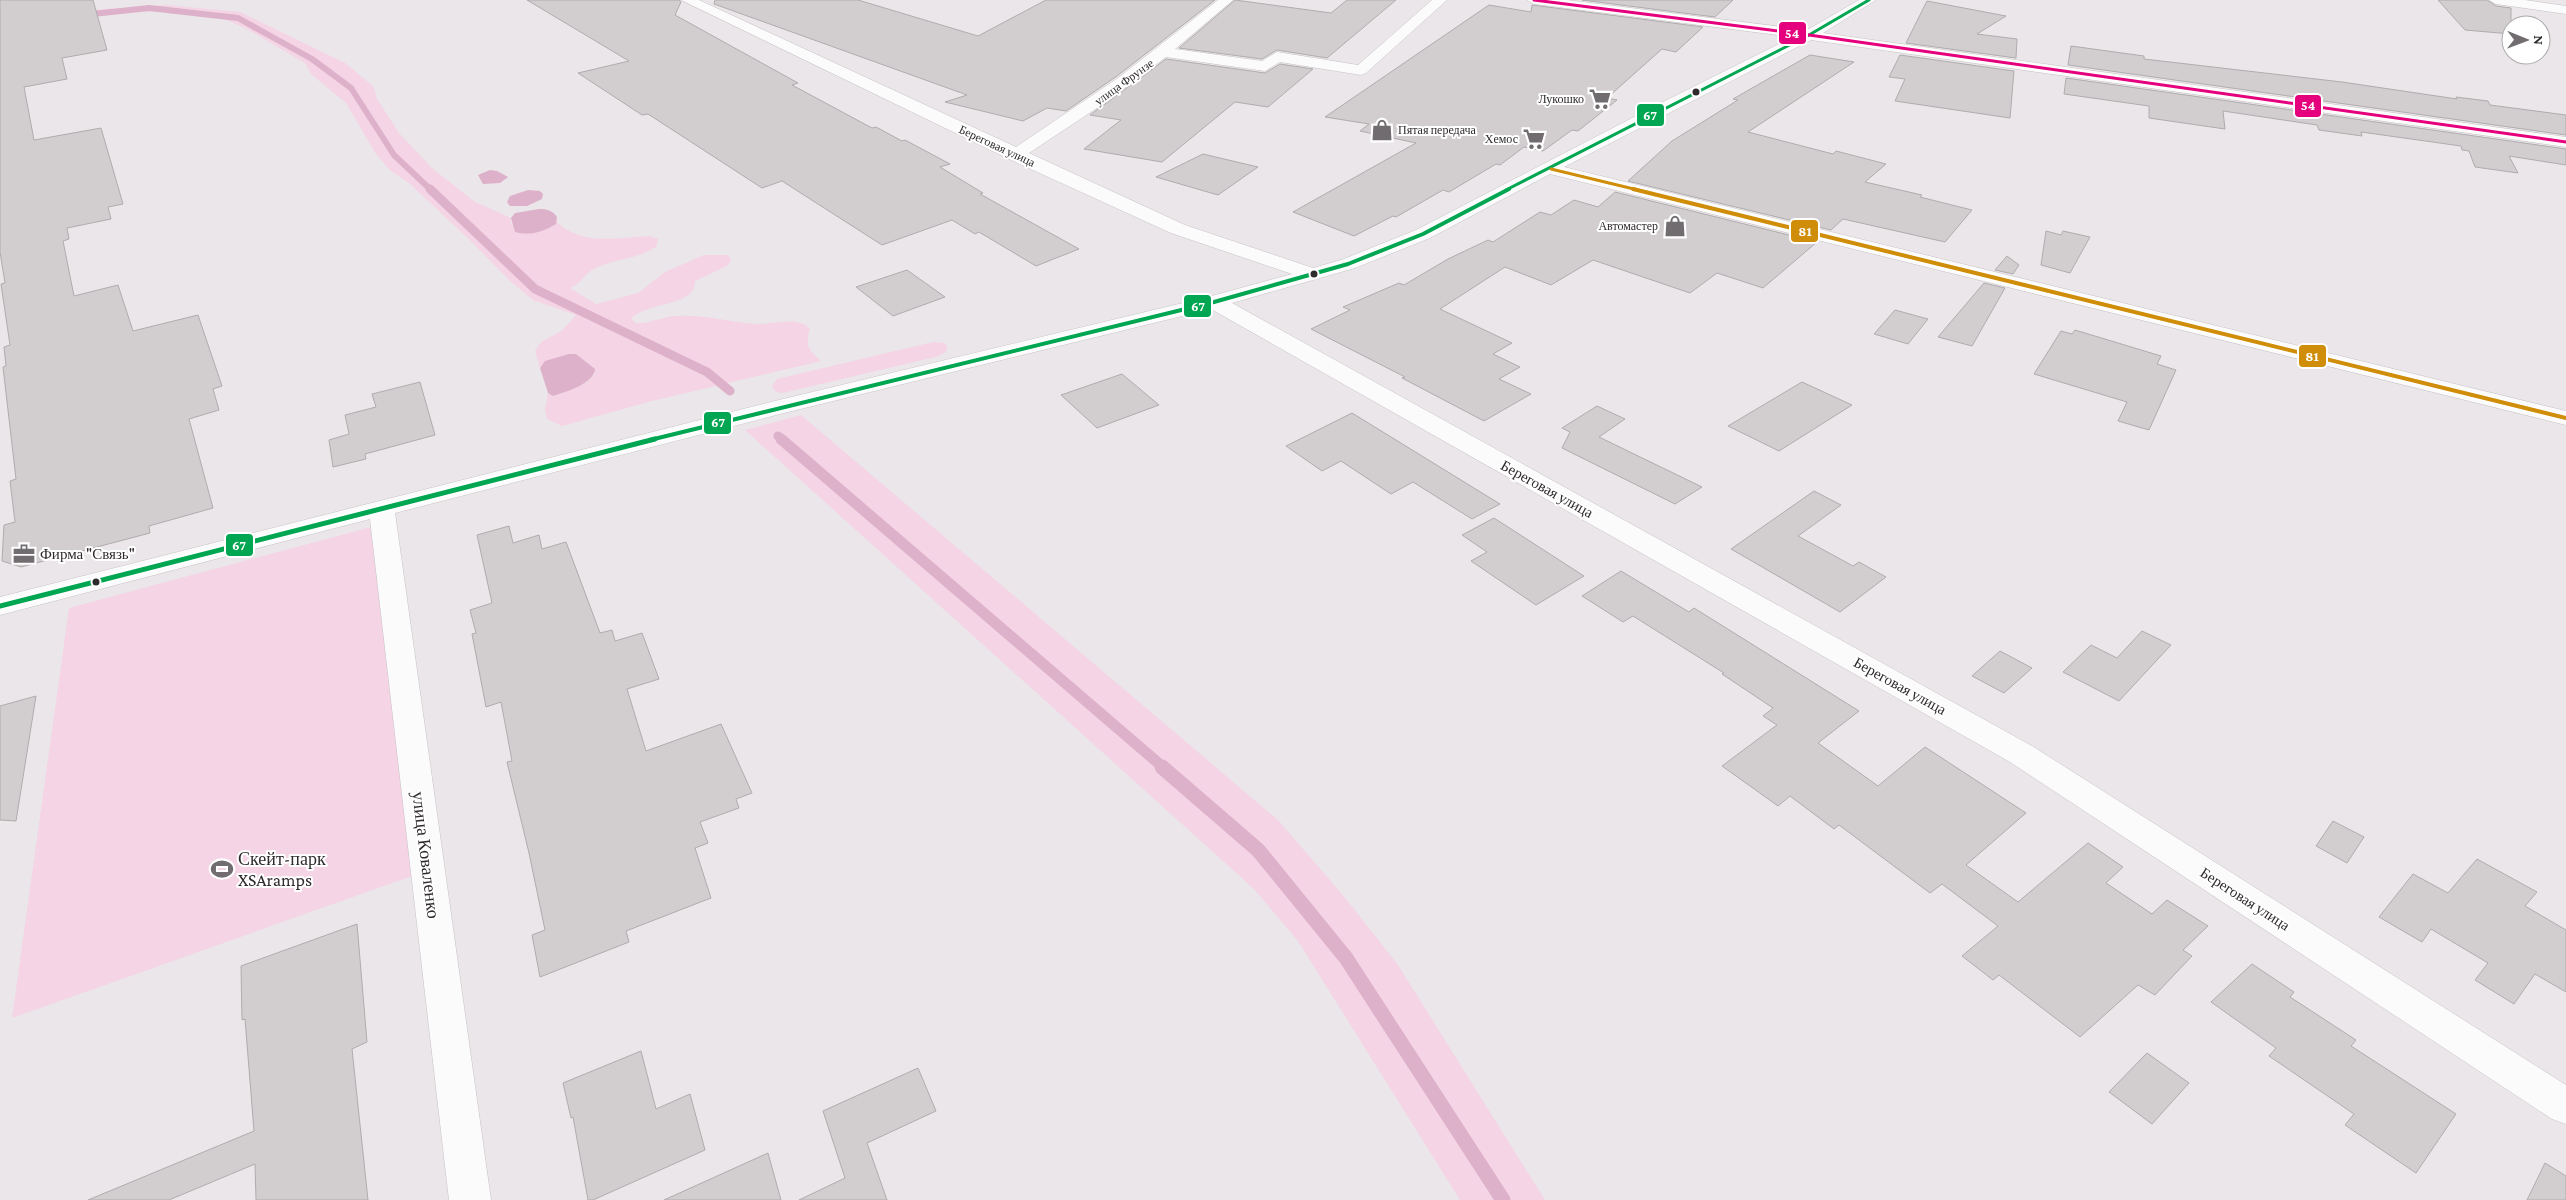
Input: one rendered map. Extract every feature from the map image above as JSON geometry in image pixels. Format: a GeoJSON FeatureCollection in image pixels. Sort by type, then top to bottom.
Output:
{"type":"FeatureCollection","features":[{"type":"Feature","properties":{"kind":"street","name":"Береговая улица"},"geometry":{"type":"LineString","coordinates":[[688,0],[1015,155],[1178,229],[1313,274]]}},
{"type":"Feature","properties":{"kind":"street","name":"улица Фрунзе"},"geometry":{"type":"LineString","coordinates":[[1015,155],[1078,115],[1165,52],[1226,0]]}},
{"type":"Feature","properties":{"kind":"street"},"geometry":{"type":"LineString","coordinates":[[1165,52],[1264,66],[1277,57],[1361,70],[1440,0]]}},
{"type":"Feature","properties":{"kind":"street"},"geometry":{"type":"LineString","coordinates":[[1534,0],[1809,36],[2566,142]]}},
{"type":"Feature","properties":{"kind":"street"},"geometry":{"type":"LineString","coordinates":[[0,606],[382,510],[779,407],[1214,302],[1313,274],[1381,252],[1423,234],[1551,169],[1669,105],[1809,36],[1869,0]]}},
{"type":"Feature","properties":{"kind":"street"},"geometry":{"type":"LineString","coordinates":[[2496,0],[2566,10]]}},
{"type":"Feature","properties":{"kind":"street"},"geometry":{"type":"LineString","coordinates":[[1551,169],[2566,418]]}},
{"type":"Feature","properties":{"kind":"street","name":"Береговая улица"},"geometry":{"type":"LineString","coordinates":[[1214,302],[2021,754],[2566,1106]]}},
{"type":"Feature","properties":{"kind":"street","name":"улица Коваленко"},"geometry":{"type":"LineString","coordinates":[[382,510],[470,1200]]}},
{"type":"Feature","properties":{"kind":"shaded area"},"geometry":{"type":"Polygon","coordinates":[[[166,5],[240,12],[345,63],[373,86],[377,99],[399,133],[433,169],[475,202],[511,218],[511,225],[556,224],[556,221],[576,234],[588,237],[612,239],[649,236],[658,239],[657,246],[649,251],[602,265],[570,288],[596,304],[638,293],[665,272],[704,255],[728,255],[731,260],[727,266],[695,281],[693,289],[688,295],[680,300],[648,309],[631,319],[636,323],[641,323],[672,316],[688,316],[759,324],[800,323],[810,329],[808,344],[810,351],[821,361],[652,401],[562,426],[547,419],[545,410],[548,393],[553,396],[570,390],[587,382],[595,374],[545,361],[540,368],[535,351],[542,341],[562,331],[576,315],[533,300],[509,280],[409,183],[390,170],[376,154],[346,103],[311,74],[305,63],[249,30],[227,20],[196,14],[150,11],[75,18],[92,10],[166,5]]]}},
{"type":"Feature","properties":{"kind":"shaded area"},"geometry":{"type":"Polygon","coordinates":[[[490,170],[497,171],[508,177],[500,183],[483,184],[478,175],[490,170]]]}},
{"type":"Feature","properties":{"kind":"shaded area"},"geometry":{"type":"Polygon","coordinates":[[[528,190],[540,191],[543,194],[542,199],[527,206],[510,206],[507,202],[510,196],[528,190]]]}},
{"type":"Feature","properties":{"kind":"shaded area"},"geometry":{"type":"Polygon","coordinates":[[[539,209],[551,211],[557,217],[556,224],[546,229],[526,234],[515,232],[511,218],[515,213],[539,209]]]}},
{"type":"Feature","properties":{"kind":"shaded area"},"geometry":{"type":"Polygon","coordinates":[[[933,342],[944,343],[947,346],[947,351],[939,356],[783,393],[776,392],[772,386],[777,379],[933,342]]]}},
{"type":"Feature","properties":{"kind":"shaded area"},"geometry":{"type":"Polygon","coordinates":[[[569,354],[576,354],[595,369],[590,379],[578,387],[553,396],[548,393],[540,368],[545,361],[569,354]]]}},
{"type":"Feature","properties":{"kind":"shaded area"},"geometry":{"type":"Polygon","coordinates":[[[801,415],[1278,820],[1342,894],[1398,965],[1545,1200],[1460,1200],[1298,941],[1253,888],[745,430],[801,415]]]}},
{"type":"Feature","properties":{"kind":"shaded area"},"geometry":{"type":"Polygon","coordinates":[[[371,527],[412,876],[12,1018],[69,608],[371,527]]]}},
{"type":"Feature","properties":{"kind":"building"},"geometry":{"type":"Polygon","coordinates":[[[0,0],[93,0],[107,50],[62,58],[67,79],[24,87],[34,140],[101,128],[123,204],[108,207],[111,219],[67,228],[69,239],[63,241],[74,296],[118,285],[133,331],[198,315],[222,386],[213,389],[219,410],[189,419],[213,508],[149,526],[150,533],[21,567],[2,561],[4,525],[15,522],[10,481],[16,479],[3,367],[6,366],[4,347],[10,345],[1,284],[5,283],[0,252],[0,0]]]}},
{"type":"Feature","properties":{"kind":"building"},"geometry":{"type":"Polygon","coordinates":[[[527,0],[679,0],[681,2],[675,15],[798,83],[792,85],[872,128],[876,127],[902,141],[905,140],[950,164],[940,167],[983,193],[980,194],[1079,249],[1036,266],[979,232],[975,234],[952,220],[882,245],[782,181],[762,188],[648,114],[642,115],[578,73],[629,61],[527,0]]]}},
{"type":"Feature","properties":{"kind":"building"},"geometry":{"type":"Polygon","coordinates":[[[715,0],[858,0],[978,36],[1046,0],[1215,0],[1117,76],[1066,111],[1047,108],[1023,121],[945,102],[967,95],[714,4],[715,0]]]}},
{"type":"Feature","properties":{"kind":"building"},"geometry":{"type":"Polygon","coordinates":[[[1235,0],[1331,13],[1347,0],[1396,0],[1327,58],[1277,50],[1262,59],[1179,48],[1235,0]]]}},
{"type":"Feature","properties":{"kind":"building"},"geometry":{"type":"Polygon","coordinates":[[[1582,0],[1733,0],[1715,17],[1582,0]]]}},
{"type":"Feature","properties":{"kind":"building"},"geometry":{"type":"Polygon","coordinates":[[[2438,0],[2487,0],[2496,6],[2511,8],[2511,15],[2501,15],[2501,33],[2465,30],[2438,0]]]}},
{"type":"Feature","properties":{"kind":"building"},"geometry":{"type":"Polygon","coordinates":[[[1927,1],[2006,16],[1977,34],[2017,39],[2016,58],[1906,43],[1927,1]]]}},
{"type":"Feature","properties":{"kind":"building"},"geometry":{"type":"Polygon","coordinates":[[[1489,5],[1531,12],[1532,5],[1703,27],[1676,52],[1662,49],[1607,98],[1617,100],[1578,131],[1572,130],[1543,151],[1524,147],[1500,165],[1496,164],[1449,192],[1443,190],[1396,217],[1393,216],[1354,236],[1293,212],[1416,143],[1360,131],[1369,124],[1325,117],[1489,5]]]}},
{"type":"Feature","properties":{"kind":"building"},"geometry":{"type":"Polygon","coordinates":[[[2071,46],[2144,56],[2144,59],[2342,82],[2457,99],[2456,97],[2488,101],[2490,105],[2566,115],[2566,135],[2068,65],[2071,46]]]}},
{"type":"Feature","properties":{"kind":"building"},"geometry":{"type":"Polygon","coordinates":[[[1810,55],[1854,62],[1748,132],[1833,154],[1836,151],[1886,164],[1865,182],[1922,195],[1920,197],[1972,210],[1945,242],[1843,219],[1831,230],[1628,181],[1672,141],[1738,100],[1733,99],[1810,55]]]}},
{"type":"Feature","properties":{"kind":"building"},"geometry":{"type":"Polygon","coordinates":[[[1900,55],[2014,71],[2010,118],[1895,101],[1905,79],[1889,77],[1900,55]]]}},
{"type":"Feature","properties":{"kind":"building"},"geometry":{"type":"Polygon","coordinates":[[[1166,59],[1265,73],[1280,64],[1313,69],[1268,107],[1235,102],[1162,162],[1084,149],[1121,120],[1090,115],[1166,59]]]}},
{"type":"Feature","properties":{"kind":"building"},"geometry":{"type":"Polygon","coordinates":[[[2066,78],[2566,149],[2566,165],[2509,156],[2518,173],[2475,167],[2469,151],[2462,150],[2461,146],[2361,132],[2362,136],[2319,130],[2317,125],[2223,111],[2225,129],[2149,118],[2149,106],[2064,94],[2066,78]]]}},
{"type":"Feature","properties":{"kind":"building"},"geometry":{"type":"Polygon","coordinates":[[[1203,154],[1258,167],[1218,195],[1156,177],[1203,154]]]}},
{"type":"Feature","properties":{"kind":"building"},"geometry":{"type":"Polygon","coordinates":[[[1615,192],[1817,242],[1763,288],[1717,273],[1690,293],[1593,260],[1551,285],[1505,267],[1440,309],[1512,343],[1493,354],[1520,367],[1499,379],[1531,394],[1484,421],[1402,378],[1405,377],[1311,329],[1350,310],[1343,307],[1399,283],[1404,285],[1448,259],[1488,240],[1493,242],[1540,212],[1551,215],[1574,200],[1598,207],[1615,192]]]}},
{"type":"Feature","properties":{"kind":"building"},"geometry":{"type":"Polygon","coordinates":[[[2046,231],[2061,235],[2063,231],[2090,237],[2070,273],[2041,265],[2046,231]]]}},
{"type":"Feature","properties":{"kind":"building"},"geometry":{"type":"Polygon","coordinates":[[[2007,256],[2019,265],[2013,274],[1995,270],[2007,256]]]}},
{"type":"Feature","properties":{"kind":"building"},"geometry":{"type":"Polygon","coordinates":[[[907,270],[945,297],[893,316],[856,287],[907,270]]]}},
{"type":"Feature","properties":{"kind":"building"},"geometry":{"type":"Polygon","coordinates":[[[1984,283],[2005,288],[1972,346],[1938,337],[1984,283]]]}},
{"type":"Feature","properties":{"kind":"building"},"geometry":{"type":"Polygon","coordinates":[[[1895,310],[1928,319],[1908,344],[1874,334],[1895,310]]]}},
{"type":"Feature","properties":{"kind":"building"},"geometry":{"type":"Polygon","coordinates":[[[2075,330],[2161,356],[2157,364],[2176,370],[2149,430],[2118,421],[2127,402],[2034,374],[2061,331],[2072,334],[2075,330]]]}},
{"type":"Feature","properties":{"kind":"building"},"geometry":{"type":"Polygon","coordinates":[[[1122,374],[1159,405],[1097,428],[1061,395],[1122,374]]]}},
{"type":"Feature","properties":{"kind":"building"},"geometry":{"type":"Polygon","coordinates":[[[420,382],[435,435],[365,454],[366,459],[333,467],[329,440],[349,434],[345,415],[376,407],[372,394],[420,382]]]}},
{"type":"Feature","properties":{"kind":"building"},"geometry":{"type":"Polygon","coordinates":[[[1802,382],[1852,405],[1779,451],[1728,426],[1802,382]]]}},
{"type":"Feature","properties":{"kind":"building"},"geometry":{"type":"Polygon","coordinates":[[[1597,406],[1625,419],[1599,437],[1702,487],[1675,504],[1562,448],[1570,432],[1562,428],[1597,406]]]}},
{"type":"Feature","properties":{"kind":"building"},"geometry":{"type":"Polygon","coordinates":[[[1352,413],[1500,504],[1472,519],[1413,482],[1391,494],[1341,461],[1322,471],[1286,446],[1352,413]]]}},
{"type":"Feature","properties":{"kind":"building"},"geometry":{"type":"Polygon","coordinates":[[[1814,491],[1841,505],[1798,536],[1853,566],[1859,562],[1886,577],[1840,612],[1731,549],[1814,491]]]}},
{"type":"Feature","properties":{"kind":"building"},"geometry":{"type":"Polygon","coordinates":[[[1494,518],[1584,576],[1536,605],[1471,561],[1487,552],[1462,535],[1494,518]]]}},
{"type":"Feature","properties":{"kind":"building"},"geometry":{"type":"Polygon","coordinates":[[[509,526],[513,543],[539,535],[542,549],[566,542],[600,633],[612,630],[615,641],[642,633],[659,679],[627,689],[646,751],[721,724],[752,793],[736,799],[739,808],[700,822],[708,843],[695,848],[711,898],[626,931],[629,942],[540,977],[532,935],[545,930],[507,762],[512,761],[501,702],[486,707],[472,634],[476,633],[470,610],[492,603],[477,535],[509,526]]]}},
{"type":"Feature","properties":{"kind":"building"},"geometry":{"type":"Polygon","coordinates":[[[1621,571],[1689,612],[1694,608],[1859,711],[1818,743],[1878,786],[1925,747],[2026,813],[1966,865],[2018,902],[2088,843],[2123,867],[2106,883],[2152,914],[2167,900],[2208,926],[2183,950],[2192,956],[2155,995],[2138,985],[2080,1037],[1999,975],[1993,980],[1962,956],[1998,926],[1942,884],[1930,893],[1839,825],[1834,829],[1790,796],[1778,806],[1722,766],[1777,725],[1763,716],[1773,708],[1722,674],[1724,673],[1633,616],[1623,622],[1582,596],[1621,571]]]}},
{"type":"Feature","properties":{"kind":"building"},"geometry":{"type":"Polygon","coordinates":[[[2142,631],[2171,645],[2119,701],[2063,672],[2091,645],[2117,658],[2142,631]]]}},
{"type":"Feature","properties":{"kind":"building"},"geometry":{"type":"Polygon","coordinates":[[[2000,651],[2032,668],[2004,693],[1972,676],[2000,651]]]}},
{"type":"Feature","properties":{"kind":"building"},"geometry":{"type":"Polygon","coordinates":[[[36,696],[16,821],[0,820],[0,706],[36,696]]]}},
{"type":"Feature","properties":{"kind":"building"},"geometry":{"type":"Polygon","coordinates":[[[2333,821],[2364,837],[2347,863],[2316,846],[2333,821]]]}},
{"type":"Feature","properties":{"kind":"building"},"geometry":{"type":"Polygon","coordinates":[[[2477,859],[2537,892],[2525,906],[2566,930],[2566,992],[2535,974],[2514,1004],[2475,980],[2488,963],[2431,929],[2422,942],[2379,917],[2413,874],[2448,893],[2477,859]]]}},
{"type":"Feature","properties":{"kind":"building"},"geometry":{"type":"Polygon","coordinates":[[[357,924],[367,1042],[352,1049],[368,1200],[256,1200],[255,1164],[169,1200],[88,1200],[254,1131],[245,1019],[242,1020],[241,966],[357,924]]]}},
{"type":"Feature","properties":{"kind":"building"},"geometry":{"type":"Polygon","coordinates":[[[2252,964],[2294,992],[2290,997],[2356,1040],[2351,1046],[2456,1114],[2416,1173],[2345,1125],[2354,1114],[2269,1056],[2276,1048],[2211,1002],[2252,964]]]}},
{"type":"Feature","properties":{"kind":"building"},"geometry":{"type":"Polygon","coordinates":[[[641,1051],[656,1109],[690,1094],[705,1150],[593,1200],[588,1200],[573,1117],[571,1118],[563,1083],[641,1051]]]}},
{"type":"Feature","properties":{"kind":"building"},"geometry":{"type":"Polygon","coordinates":[[[2147,1053],[2189,1083],[2152,1124],[2109,1092],[2147,1053]]]}},
{"type":"Feature","properties":{"kind":"building"},"geometry":{"type":"Polygon","coordinates":[[[918,1068],[936,1111],[867,1143],[887,1200],[799,1200],[845,1178],[823,1111],[918,1068]]]}},
{"type":"Feature","properties":{"kind":"building"},"geometry":{"type":"Polygon","coordinates":[[[768,1153],[781,1200],[664,1200],[768,1153]]]}},
{"type":"Feature","properties":{"kind":"building"},"geometry":{"type":"Polygon","coordinates":[[[2545,1163],[2566,1176],[2566,1200],[2527,1200],[2545,1163]]]}},
{"type":"Feature","properties":{"kind":"waterway"},"geometry":{"type":"LineString","coordinates":[[83,15],[149,8],[238,18],[312,59],[351,88],[394,155],[431,190]]}},
{"type":"Feature","properties":{"kind":"waterway"},"geometry":{"type":"LineString","coordinates":[[430,189],[535,289],[707,372],[730,391]]}},
{"type":"Feature","properties":{"kind":"waterway"},"geometry":{"type":"LineString","coordinates":[[778,436],[783,440]]}},
{"type":"Feature","properties":{"kind":"waterway"},"geometry":{"type":"LineString","coordinates":[[781,439],[1164,768]]}},
{"type":"Feature","properties":{"kind":"waterway"},"geometry":{"type":"LineString","coordinates":[[1162,767],[1258,850],[1346,958],[1503,1200]]}},
{"type":"Feature","properties":{"kind":"transit line","name":"54"},"geometry":{"type":"LineString","coordinates":[[1534,0],[1809,35],[2566,142]]}},
{"type":"Feature","properties":{"kind":"transit line","name":"67"},"geometry":{"type":"LineString","coordinates":[[0,606],[779,407],[1214,302],[1348,264],[1423,234],[1669,105],[1809,35],[1869,0]]}},
{"type":"Feature","properties":{"kind":"transit line","name":"81"},"geometry":{"type":"LineString","coordinates":[[1551,169],[2566,418]]}},
{"type":"Feature","properties":{"kind":"place","name":"Лукошко"},"geometry":{"type":"Point","coordinates":[1600,99]}},
{"type":"Feature","properties":{"kind":"place","name":"Пятая передача"},"geometry":{"type":"Point","coordinates":[1382,130]}},
{"type":"Feature","properties":{"kind":"place","name":"Хемос"},"geometry":{"type":"Point","coordinates":[1534,139]}},
{"type":"Feature","properties":{"kind":"place","name":"Автомастер"},"geometry":{"type":"Point","coordinates":[1675,226]}},
{"type":"Feature","properties":{"kind":"place","name":"Фирма \"Связь\""},"geometry":{"type":"Point","coordinates":[24,554]}},
{"type":"Feature","properties":{"kind":"place","name":"Скейт-парк XSAramps"},"geometry":{"type":"Point","coordinates":[222,869]}}]}
